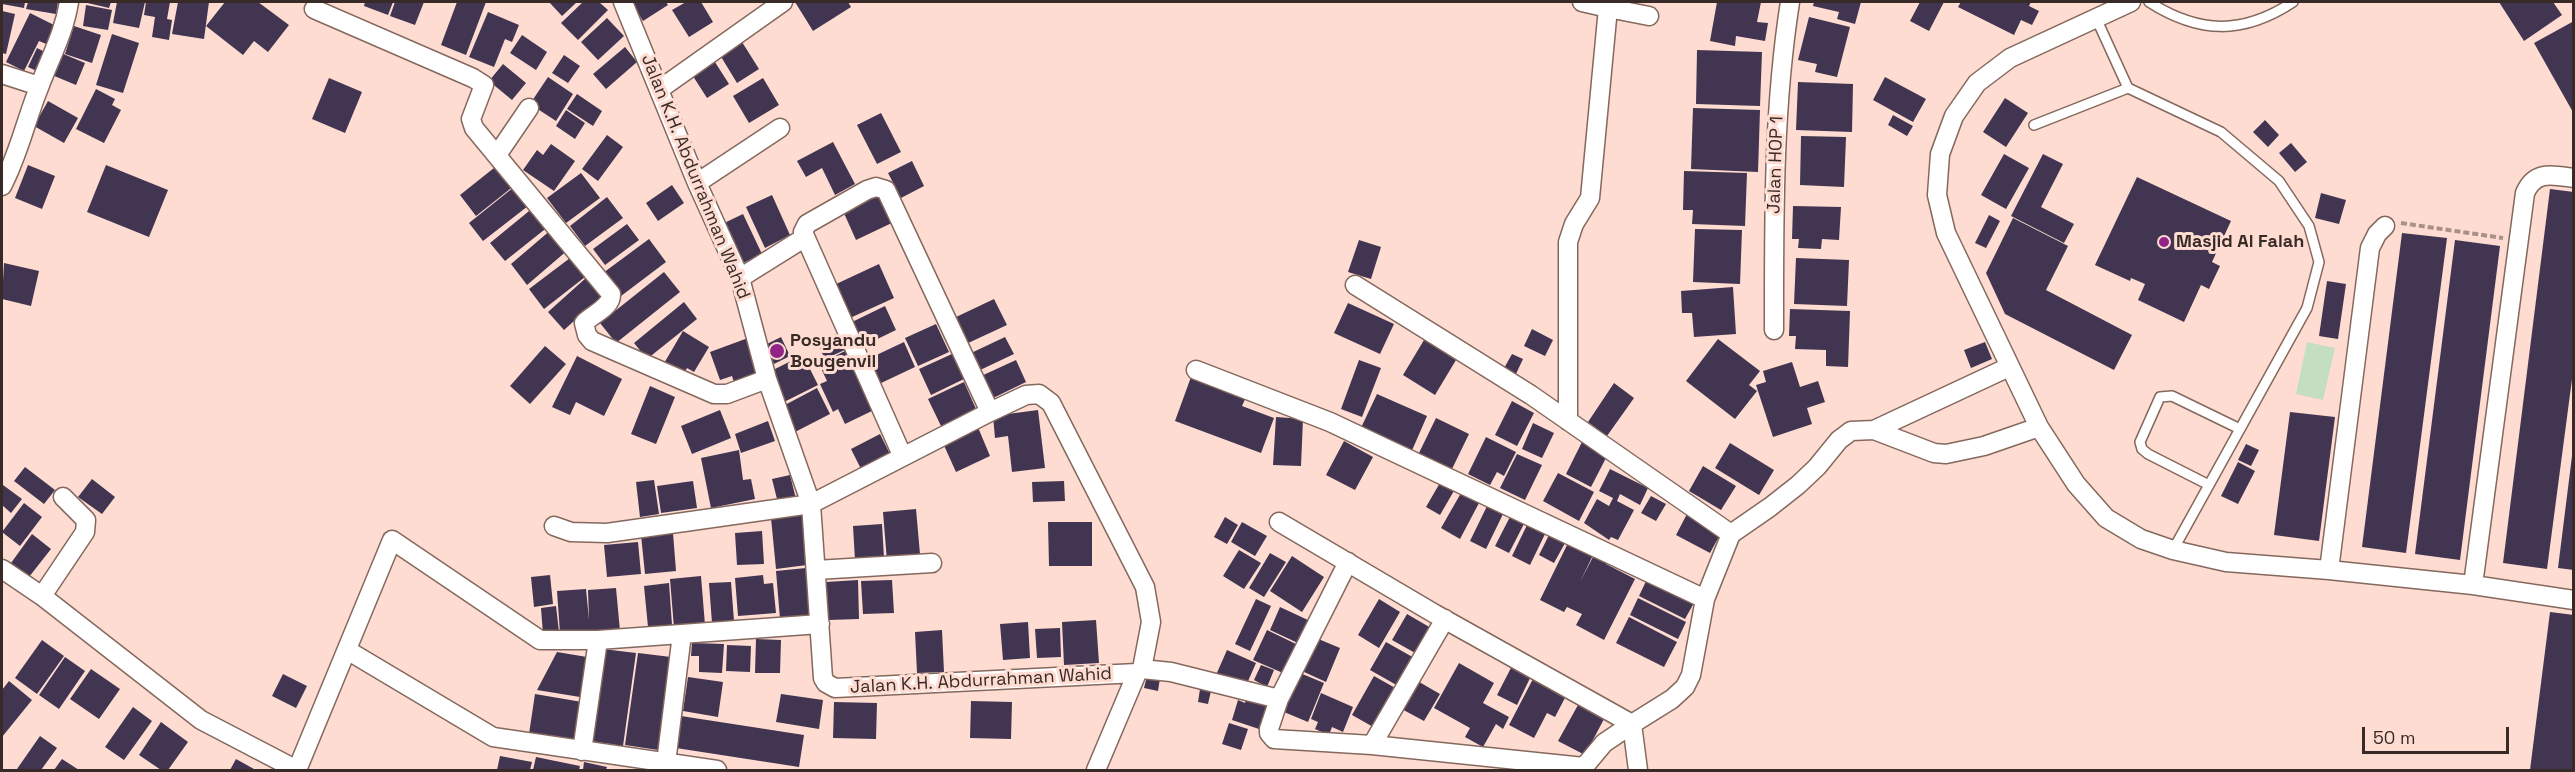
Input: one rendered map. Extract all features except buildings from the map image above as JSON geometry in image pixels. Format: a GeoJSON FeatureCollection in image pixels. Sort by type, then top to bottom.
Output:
{"type":"FeatureCollection","features":[{"type":"Feature","properties":{"kind":"street"},"geometry":{"type":"LineString","coordinates":[[2,186],[13,165],[39,86],[65,27],[69,2]]}},
{"type":"Feature","properties":{"kind":"street","name":"Jalan K.H. Abdurrahman Wahid"},"geometry":{"type":"LineString","coordinates":[[623,2],[697,183],[740,278],[767,379],[811,504],[823,678],[826,683],[835,688],[1140,671],[1096,771]]}},
{"type":"Feature","properties":{"kind":"street"},"geometry":{"type":"LineString","coordinates":[[660,89],[783,2]]}},
{"type":"Feature","properties":{"kind":"street"},"geometry":{"type":"LineString","coordinates":[[1582,2],[1649,16]]}},
{"type":"Feature","properties":{"kind":"street","name":"Jalan HOP 1"},"geometry":{"type":"LineString","coordinates":[[1774,330],[1774,206],[1779,79],[1790,2]]}},
{"type":"Feature","properties":{"kind":"street"},"geometry":{"type":"LineString","coordinates":[[2088,2],[2096,18]]}},
{"type":"Feature","properties":{"kind":"street"},"geometry":{"type":"LineString","coordinates":[[2131,2],[2010,58],[1977,83],[1954,116],[1940,154],[1937,195],[1946,233],[2039,427],[2076,484],[2106,518],[2141,539],[2173,550],[2226,562],[2473,585],[2574,600]]}},
{"type":"Feature","properties":{"kind":"street"},"geometry":{"type":"LineString","coordinates":[[311,4],[480,81],[484,85],[471,119],[474,128],[607,287],[611,300],[584,323],[587,335],[592,341],[714,394],[727,393],[767,379]]}},
{"type":"Feature","properties":{"kind":"street"},"geometry":{"type":"LineString","coordinates":[[1568,421],[1568,242],[1574,224],[1590,198],[1608,8]]}},
{"type":"Feature","properties":{"kind":"street"},"geometry":{"type":"LineString","coordinates":[[2,74],[39,86]]}},
{"type":"Feature","properties":{"kind":"street"},"geometry":{"type":"LineString","coordinates":[[497,155],[529,108]]}},
{"type":"Feature","properties":{"kind":"street"},"geometry":{"type":"LineString","coordinates":[[697,183],[780,128]]}},
{"type":"Feature","properties":{"kind":"street"},"geometry":{"type":"LineString","coordinates":[[2473,585],[2521,212],[2530,181],[2539,176],[2574,178]]}},
{"type":"Feature","properties":{"kind":"street"},"geometry":{"type":"LineString","coordinates":[[902,455],[803,232],[807,224],[867,190],[876,187],[886,190],[990,412]]}},
{"type":"Feature","properties":{"kind":"street"},"geometry":{"type":"LineString","coordinates":[[2330,570],[2370,248],[2377,234],[2385,226]]}},
{"type":"Feature","properties":{"kind":"street"},"geometry":{"type":"LineString","coordinates":[[740,278],[804,238]]}},
{"type":"Feature","properties":{"kind":"street"},"geometry":{"type":"LineString","coordinates":[[1355,285],[1568,421],[1731,534]]}},
{"type":"Feature","properties":{"kind":"street"},"geometry":{"type":"LineString","coordinates":[[1875,430],[2009,367]]}},
{"type":"Feature","properties":{"kind":"street"},"geometry":{"type":"LineString","coordinates":[[1196,370],[1330,422],[1705,599]]}},
{"type":"Feature","properties":{"kind":"street"},"geometry":{"type":"LineString","coordinates":[[554,526],[571,532],[607,533],[811,504],[902,455],[990,412],[1033,394],[1039,394],[1051,403],[1145,587],[1151,622],[1140,671],[1171,672],[1279,699]]}},
{"type":"Feature","properties":{"kind":"street"},"geometry":{"type":"LineString","coordinates":[[1348,562],[1279,699],[1269,729],[1274,739],[1372,745],[1583,769],[1604,743],[1672,699],[1685,687],[1691,675],[1705,599],[1731,534],[1798,485],[1851,430],[1875,430],[1934,453],[1946,454],[1984,446],[2039,427]]}},
{"type":"Feature","properties":{"kind":"street"},"geometry":{"type":"LineString","coordinates":[[42,596],[86,532],[86,520],[63,497]]}},
{"type":"Feature","properties":{"kind":"street"},"geometry":{"type":"LineString","coordinates":[[1279,522],[1632,724]]}},
{"type":"Feature","properties":{"kind":"street"},"geometry":{"type":"LineString","coordinates":[[2,569],[42,596],[201,720],[297,771],[392,540],[540,640],[598,640],[819,624]]}},
{"type":"Feature","properties":{"kind":"street"},"geometry":{"type":"LineString","coordinates":[[816,570],[932,563]]}},
{"type":"Feature","properties":{"kind":"street"},"geometry":{"type":"LineString","coordinates":[[1372,745],[1445,619]]}},
{"type":"Feature","properties":{"kind":"street"},"geometry":{"type":"LineString","coordinates":[[666,763],[682,634]]}},
{"type":"Feature","properties":{"kind":"street"},"geometry":{"type":"LineString","coordinates":[[582,751],[598,640]]}},
{"type":"Feature","properties":{"kind":"street"},"geometry":{"type":"LineString","coordinates":[[347,650],[493,737],[717,771]]}},
{"type":"Feature","properties":{"kind":"street"},"geometry":{"type":"LineString","coordinates":[[1632,724],[1638,771]]}},
{"type":"Feature","properties":{"kind":"lane"},"geometry":{"type":"LineString","coordinates":[[2149,2],[2172,16],[2190,23],[2214,26],[2241,25],[2271,16],[2293,2]]}},
{"type":"Feature","properties":{"kind":"lane"},"geometry":{"type":"LineString","coordinates":[[2096,18],[2128,88],[2221,132],[2278,181],[2309,226],[2319,262],[2307,308],[2173,550]]}},
{"type":"Feature","properties":{"kind":"lane"},"geometry":{"type":"LineString","coordinates":[[2034,125],[2128,88]]}},
{"type":"Feature","properties":{"kind":"lane"},"geometry":{"type":"LineString","coordinates":[[2209,485],[2142,449],[2140,442],[2160,398],[2172,396],[2240,429]]}},
{"type":"Feature","properties":{"kind":"path"},"geometry":{"type":"LineString","coordinates":[[2385,226],[2396,222],[2410,223],[2519,241]]}},
{"type":"Feature","properties":{"kind":"green space"},"geometry":{"type":"Polygon","coordinates":[[[2307,342],[2335,348],[2323,400],[2296,394],[2307,342]]]}},
{"type":"Feature","properties":{"kind":"place","name":"Masjid Al Falah"},"geometry":{"type":"Point","coordinates":[2164,242]}},
{"type":"Feature","properties":{"kind":"place","name":"Posyandu Bougenvil"},"geometry":{"type":"Point","coordinates":[777,351]}}]}
